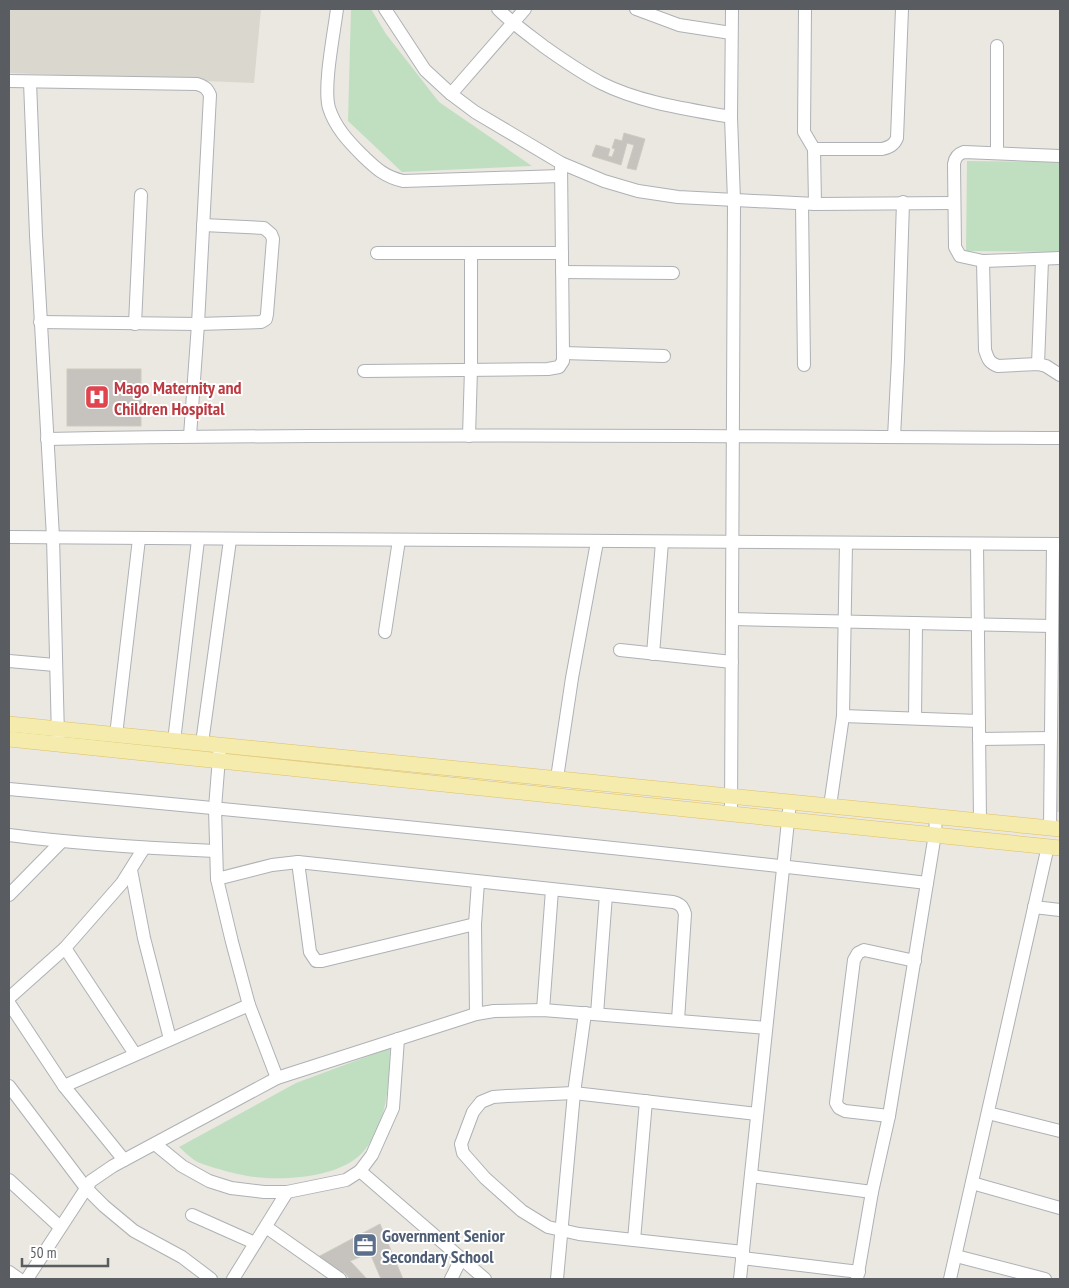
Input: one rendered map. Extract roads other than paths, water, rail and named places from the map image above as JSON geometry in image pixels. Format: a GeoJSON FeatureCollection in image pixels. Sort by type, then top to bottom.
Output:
{"type":"FeatureCollection","features":[{"type":"Feature","properties":{"kind":"main road"},"geometry":{"type":"LineString","coordinates":[[9,724],[58,737],[219,761],[1054,847]]}},
{"type":"Feature","properties":{"kind":"main road"},"geometry":{"type":"LineString","coordinates":[[9,739],[116,735],[1055,829]]}},
{"type":"Feature","properties":{"kind":"street"},"geometry":{"type":"LineString","coordinates":[[337,9],[327,91],[329,106],[340,130],[379,171],[390,178],[403,180],[561,170],[638,191],[678,197],[809,204],[954,203]]}},
{"type":"Feature","properties":{"kind":"street"},"geometry":{"type":"LineString","coordinates":[[385,9],[425,70],[451,94],[561,170]]}},
{"type":"Feature","properties":{"kind":"street"},"geometry":{"type":"LineString","coordinates":[[498,9],[512,23],[565,62],[602,83],[668,106],[731,117]]}},
{"type":"Feature","properties":{"kind":"street"},"geometry":{"type":"LineString","coordinates":[[451,94],[525,9]]}},
{"type":"Feature","properties":{"kind":"street"},"geometry":{"type":"LineString","coordinates":[[636,9],[679,25],[730,33]]}},
{"type":"Feature","properties":{"kind":"street"},"geometry":{"type":"LineString","coordinates":[[731,813],[734,201],[730,33],[732,9]]}},
{"type":"Feature","properties":{"kind":"street"},"geometry":{"type":"LineString","coordinates":[[804,365],[809,204],[814,149],[804,132],[805,9]]}},
{"type":"Feature","properties":{"kind":"street"},"geometry":{"type":"LineString","coordinates":[[814,149],[882,149],[890,148],[895,144],[898,138],[902,9]]}},
{"type":"Feature","properties":{"kind":"street"},"geometry":{"type":"LineString","coordinates":[[997,46],[997,153]]}},
{"type":"Feature","properties":{"kind":"street"},"geometry":{"type":"LineString","coordinates":[[9,82],[197,84],[203,86],[210,95],[190,436]]}},
{"type":"Feature","properties":{"kind":"street"},"geometry":{"type":"LineString","coordinates":[[30,82],[40,322],[53,537],[58,737]]}},
{"type":"Feature","properties":{"kind":"street"},"geometry":{"type":"LineString","coordinates":[[1060,156],[964,152],[955,158],[954,203],[955,247],[960,256],[983,261],[1060,258]]}},
{"type":"Feature","properties":{"kind":"street"},"geometry":{"type":"LineString","coordinates":[[364,371],[548,369],[559,367],[563,361],[564,353],[561,170]]}},
{"type":"Feature","properties":{"kind":"street"},"geometry":{"type":"LineString","coordinates":[[135,324],[141,195]]}},
{"type":"Feature","properties":{"kind":"street"},"geometry":{"type":"LineString","coordinates":[[894,437],[903,202]]}},
{"type":"Feature","properties":{"kind":"street"},"geometry":{"type":"LineString","coordinates":[[40,322],[198,324],[262,322],[266,319],[273,239],[271,234],[264,228],[203,225]]}},
{"type":"Feature","properties":{"kind":"street"},"geometry":{"type":"LineString","coordinates":[[469,436],[471,253]]}},
{"type":"Feature","properties":{"kind":"street"},"geometry":{"type":"LineString","coordinates":[[377,254],[562,253]]}},
{"type":"Feature","properties":{"kind":"street"},"geometry":{"type":"LineString","coordinates":[[1038,364],[1042,260]]}},
{"type":"Feature","properties":{"kind":"street"},"geometry":{"type":"LineString","coordinates":[[983,261],[985,350],[988,360],[998,366],[1038,364],[1046,366],[1060,375]]}},
{"type":"Feature","properties":{"kind":"street"},"geometry":{"type":"LineString","coordinates":[[562,272],[673,272]]}},
{"type":"Feature","properties":{"kind":"street"},"geometry":{"type":"LineString","coordinates":[[564,353],[664,356]]}},
{"type":"Feature","properties":{"kind":"street"},"geometry":{"type":"LineString","coordinates":[[48,439],[190,436],[1060,438]]}},
{"type":"Feature","properties":{"kind":"street"},"geometry":{"type":"LineString","coordinates":[[9,538],[1057,544],[1052,626],[1051,738],[1055,829]]}},
{"type":"Feature","properties":{"kind":"street"},"geometry":{"type":"LineString","coordinates":[[116,735],[139,539]]}},
{"type":"Feature","properties":{"kind":"street"},"geometry":{"type":"LineString","coordinates":[[174,741],[198,540]]}},
{"type":"Feature","properties":{"kind":"street"},"geometry":{"type":"LineString","coordinates":[[202,743],[230,540]]}},
{"type":"Feature","properties":{"kind":"street"},"geometry":{"type":"LineString","coordinates":[[385,632],[400,540]]}},
{"type":"Feature","properties":{"kind":"street"},"geometry":{"type":"LineString","coordinates":[[557,778],[572,678],[597,542]]}},
{"type":"Feature","properties":{"kind":"street"},"geometry":{"type":"LineString","coordinates":[[654,654],[662,542]]}},
{"type":"Feature","properties":{"kind":"street"},"geometry":{"type":"LineString","coordinates":[[830,806],[844,716],[846,543]]}},
{"type":"Feature","properties":{"kind":"street"},"geometry":{"type":"LineString","coordinates":[[977,544],[980,821]]}},
{"type":"Feature","properties":{"kind":"street"},"geometry":{"type":"LineString","coordinates":[[732,619],[1052,626]]}},
{"type":"Feature","properties":{"kind":"street"},"geometry":{"type":"LineString","coordinates":[[915,718],[916,623]]}},
{"type":"Feature","properties":{"kind":"street"},"geometry":{"type":"LineString","coordinates":[[620,650],[732,662]]}},
{"type":"Feature","properties":{"kind":"street"},"geometry":{"type":"LineString","coordinates":[[9,661],[55,665]]}},
{"type":"Feature","properties":{"kind":"street"},"geometry":{"type":"LineString","coordinates":[[844,716],[979,721]]}},
{"type":"Feature","properties":{"kind":"street"},"geometry":{"type":"LineString","coordinates":[[979,738],[1051,738]]}},
{"type":"Feature","properties":{"kind":"street"},"geometry":{"type":"LineString","coordinates":[[220,745],[215,808],[217,879],[249,1005],[277,1078]]}},
{"type":"Feature","properties":{"kind":"street"},"geometry":{"type":"LineString","coordinates":[[9,789],[783,866],[927,883]]}},
{"type":"Feature","properties":{"kind":"street"},"geometry":{"type":"LineString","coordinates":[[740,1279],[790,802]]}},
{"type":"Feature","properties":{"kind":"street"},"geometry":{"type":"LineString","coordinates":[[757,1114],[574,1093],[492,1097],[481,1102],[473,1112],[461,1144],[463,1153],[470,1161],[522,1211],[548,1227],[579,1234],[742,1255],[858,1275],[872,1192],[889,1116],[935,834],[936,817]]}},
{"type":"Feature","properties":{"kind":"street"},"geometry":{"type":"LineString","coordinates":[[9,835],[62,842],[215,851]]}},
{"type":"Feature","properties":{"kind":"street"},"geometry":{"type":"LineString","coordinates":[[9,895],[62,842]]}},
{"type":"Feature","properties":{"kind":"street"},"geometry":{"type":"LineString","coordinates":[[950,1279],[1034,907],[1054,847]]}},
{"type":"Feature","properties":{"kind":"street"},"geometry":{"type":"LineString","coordinates":[[9,998],[65,948],[131,870],[144,848]]}},
{"type":"Feature","properties":{"kind":"street"},"geometry":{"type":"LineString","coordinates":[[217,879],[272,865],[298,862],[673,902],[679,904],[685,914],[678,1020]]}},
{"type":"Feature","properties":{"kind":"street"},"geometry":{"type":"LineString","coordinates":[[298,862],[310,952],[316,961],[475,924]]}},
{"type":"Feature","properties":{"kind":"street"},"geometry":{"type":"LineString","coordinates":[[131,870],[144,938],[170,1039]]}},
{"type":"Feature","properties":{"kind":"street"},"geometry":{"type":"LineString","coordinates":[[476,1014],[475,924],[478,882]]}},
{"type":"Feature","properties":{"kind":"street"},"geometry":{"type":"LineString","coordinates":[[543,1010],[552,890]]}},
{"type":"Feature","properties":{"kind":"street"},"geometry":{"type":"LineString","coordinates":[[557,1279],[574,1093],[591,1014],[606,895]]}},
{"type":"Feature","properties":{"kind":"street"},"geometry":{"type":"LineString","coordinates":[[1034,907],[1060,910]]}},
{"type":"Feature","properties":{"kind":"street"},"geometry":{"type":"LineString","coordinates":[[65,948],[135,1054]]}},
{"type":"Feature","properties":{"kind":"street"},"geometry":{"type":"LineString","coordinates":[[889,1116],[845,1111],[839,1108],[836,1103],[854,960],[858,953],[864,950],[914,962]]}},
{"type":"Feature","properties":{"kind":"street"},"geometry":{"type":"LineString","coordinates":[[9,1003],[64,1086],[124,1160]]}},
{"type":"Feature","properties":{"kind":"street"},"geometry":{"type":"LineString","coordinates":[[64,1086],[249,1005]]}},
{"type":"Feature","properties":{"kind":"street"},"geometry":{"type":"LineString","coordinates":[[26,1279],[91,1180],[124,1160],[277,1078],[476,1014],[494,1011],[543,1010],[766,1028]]}},
{"type":"Feature","properties":{"kind":"street"},"geometry":{"type":"LineString","coordinates":[[154,1144],[182,1166],[208,1181],[232,1188],[264,1192],[287,1192],[346,1180],[360,1171],[372,1155],[393,1108],[398,1039]]}},
{"type":"Feature","properties":{"kind":"street"},"geometry":{"type":"LineString","coordinates":[[9,1086],[86,1188],[104,1206],[134,1231],[182,1257],[211,1279]]}},
{"type":"Feature","properties":{"kind":"street"},"geometry":{"type":"LineString","coordinates":[[634,1240],[646,1101]]}},
{"type":"Feature","properties":{"kind":"street"},"geometry":{"type":"LineString","coordinates":[[988,1113],[1060,1130]]}},
{"type":"Feature","properties":{"kind":"street"},"geometry":{"type":"LineString","coordinates":[[360,1171],[485,1279]]}},
{"type":"Feature","properties":{"kind":"street"},"geometry":{"type":"LineString","coordinates":[[751,1176],[872,1192]]}},
{"type":"Feature","properties":{"kind":"street"},"geometry":{"type":"LineString","coordinates":[[9,1180],[60,1227]]}},
{"type":"Feature","properties":{"kind":"street"},"geometry":{"type":"LineString","coordinates":[[972,1184],[1060,1208]]}},
{"type":"Feature","properties":{"kind":"street"},"geometry":{"type":"LineString","coordinates":[[233,1279],[287,1192]]}},
{"type":"Feature","properties":{"kind":"street"},"geometry":{"type":"LineString","coordinates":[[192,1215],[255,1244]]}},
{"type":"Feature","properties":{"kind":"street"},"geometry":{"type":"LineString","coordinates":[[266,1227],[340,1279]]}},
{"type":"Feature","properties":{"kind":"street"},"geometry":{"type":"LineString","coordinates":[[956,1256],[1046,1279]]}},
{"type":"Feature","properties":{"kind":"street"},"geometry":{"type":"LineString","coordinates":[[451,1279],[461,1259]]}},
{"type":"Feature","properties":{"kind":"street"},"geometry":{"type":"LineString","coordinates":[[9,1272],[19,1279]]}},
{"type":"Feature","properties":{"kind":"place","name":"Mago Maternity and Children Hospital"},"geometry":{"type":"Point","coordinates":[97,397]}},
{"type":"Feature","properties":{"kind":"place","name":"Government Senior Secondary School"},"geometry":{"type":"Point","coordinates":[365,1245]}}]}
